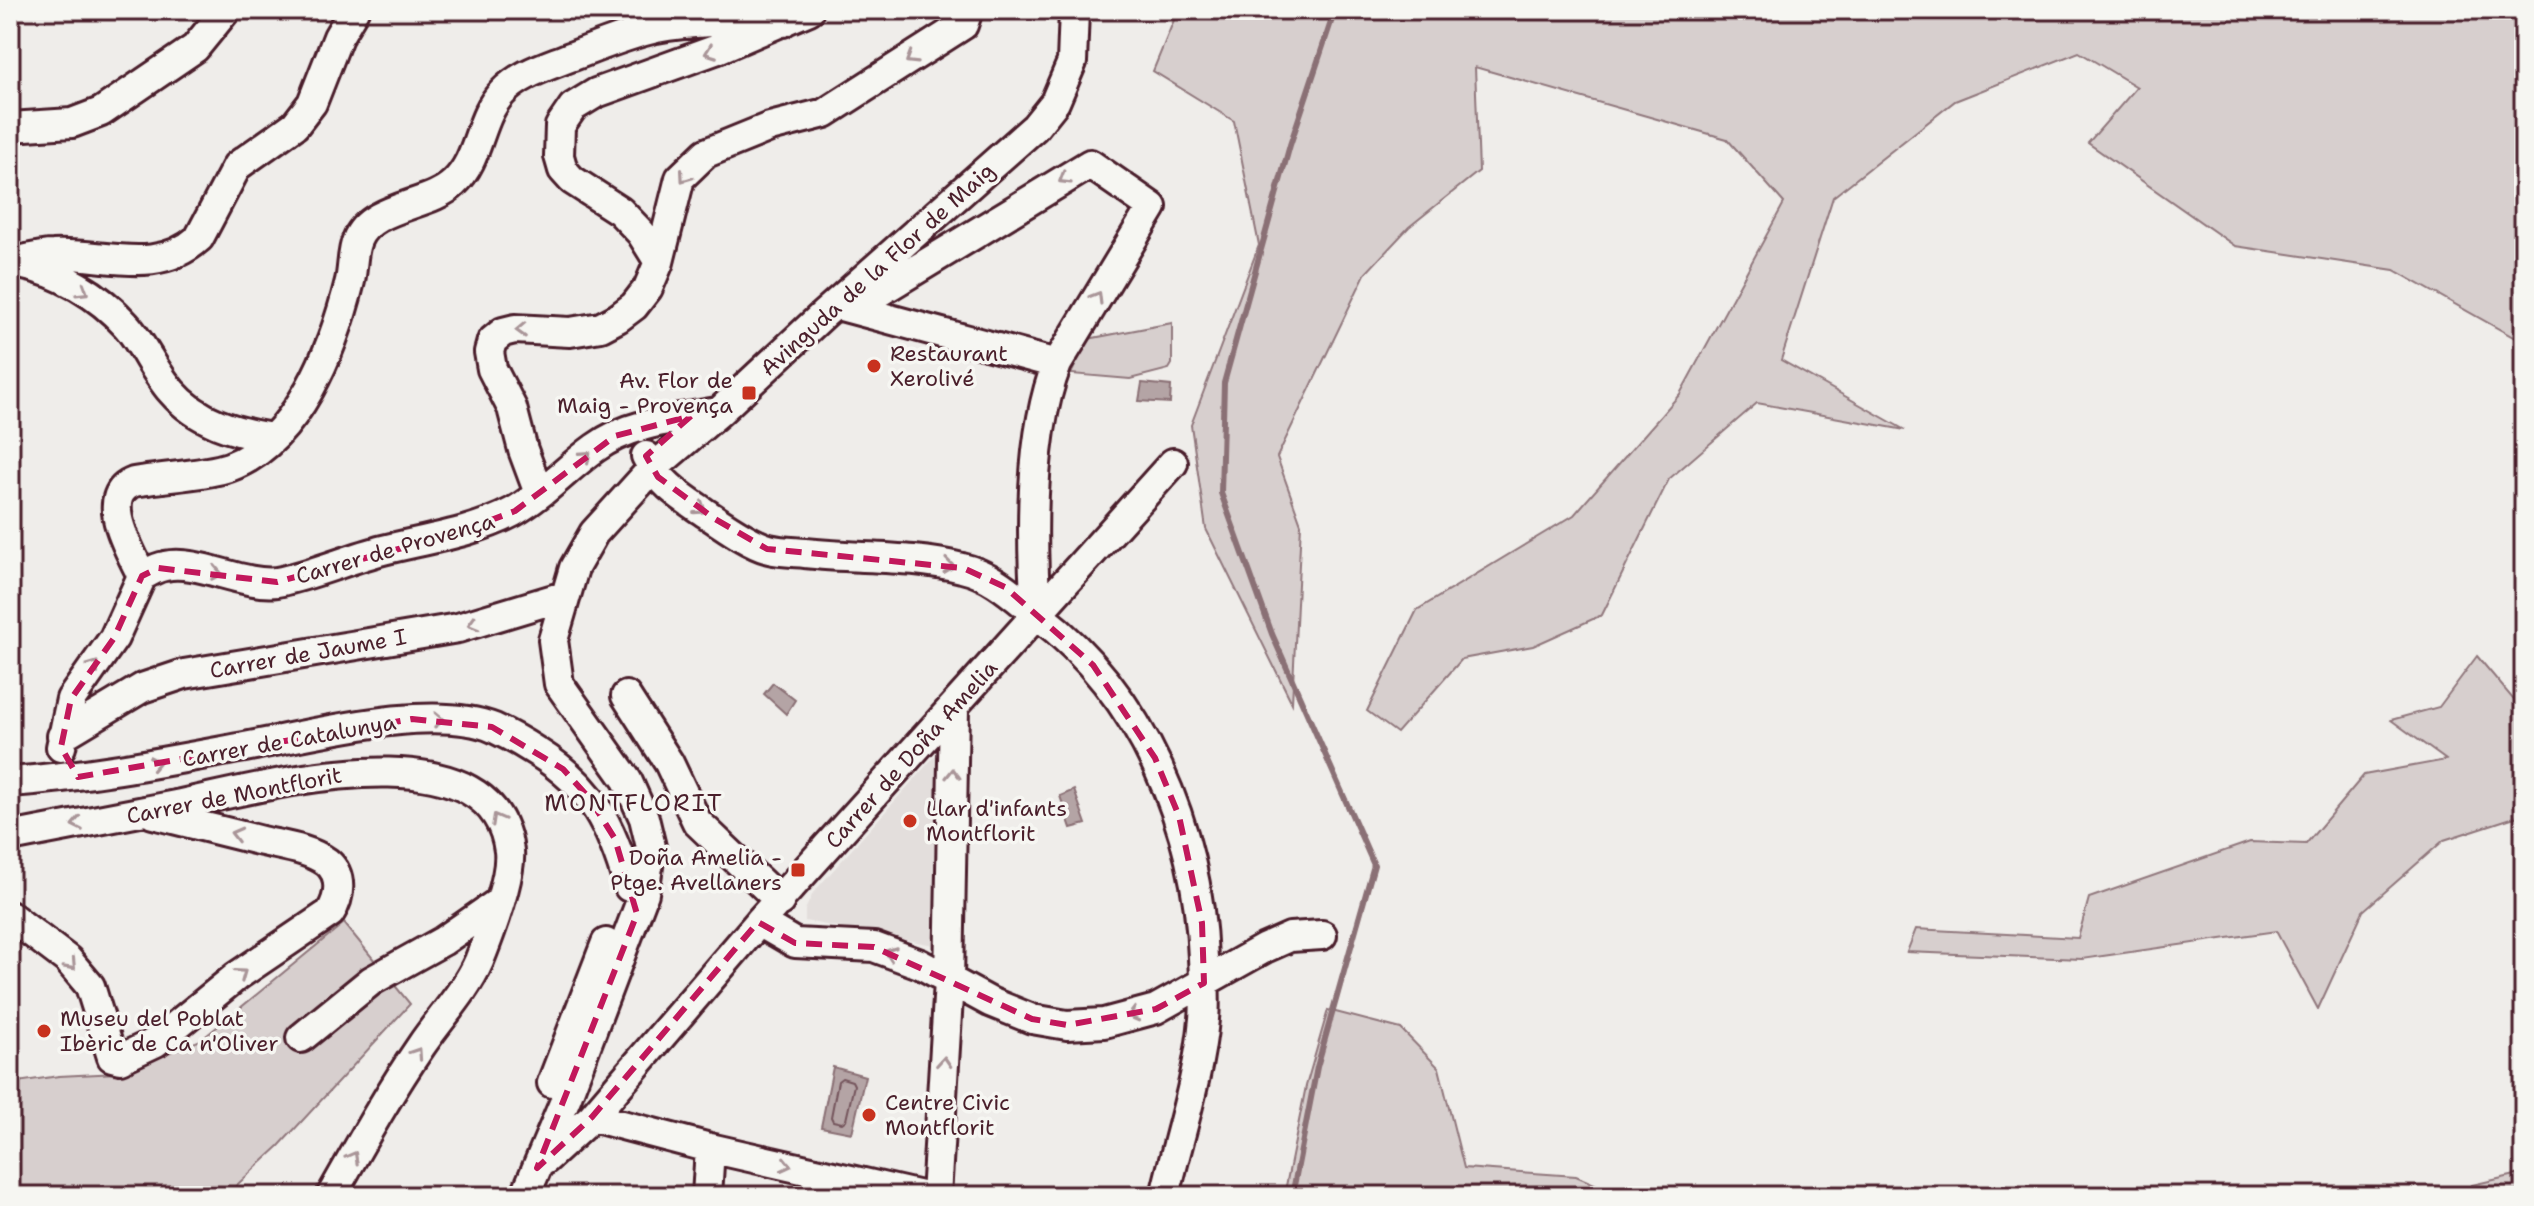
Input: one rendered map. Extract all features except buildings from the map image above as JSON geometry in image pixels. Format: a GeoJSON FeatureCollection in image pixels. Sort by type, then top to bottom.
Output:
{"type":"FeatureCollection","features":[{"type":"Feature","properties":{"kind":"street"},"geometry":{"type":"LineString","coordinates":[[10,127],[72,123],[101,112],[195,48],[226,10]]}},
{"type":"Feature","properties":{"kind":"street"},"geometry":{"type":"LineString","coordinates":[[11,263],[53,255],[137,261],[175,255],[190,246],[199,238],[242,159],[295,125],[312,103],[338,37],[354,10]]}},
{"type":"Feature","properties":{"kind":"street"},"geometry":{"type":"LineString","coordinates":[[659,262],[641,233],[620,211],[572,180],[563,170],[559,148],[560,126],[573,107],[596,93],[715,50],[809,10]]}},
{"type":"Feature","properties":{"kind":"street"},"geometry":{"type":"LineString","coordinates":[[539,493],[512,408],[492,369],[489,352],[492,341],[503,332],[515,329],[570,332],[601,327],[634,306],[648,288],[659,262],[680,178],[706,153],[770,127],[825,113],[963,25],[968,10]]}},
{"type":"Feature","properties":{"kind":"street","name":"Avinguda de la Flor de Maig"},"geometry":{"type":"LineString","coordinates":[[649,462],[691,416],[838,304],[1039,93],[1054,62],[1058,39],[1056,10]]}},
{"type":"Feature","properties":{"kind":"street","name":"Avinguda de la Flor de Maig"},"geometry":{"type":"LineString","coordinates":[[522,1186],[567,1096],[644,893],[651,847],[644,818],[627,780],[559,684],[553,640],[556,598],[567,549],[599,504],[649,462],[719,412],[1035,127],[1055,102],[1072,62],[1074,10]]}},
{"type":"Feature","properties":{"kind":"street"},"geometry":{"type":"LineString","coordinates":[[78,777],[69,768],[61,747],[71,699],[114,638],[142,576],[123,534],[115,506],[121,490],[134,482],[227,468],[248,458],[272,438],[300,408],[319,372],[350,281],[358,238],[374,221],[453,185],[476,147],[494,103],[517,79],[606,43],[655,29],[713,21],[783,22]]}},
{"type":"Feature","properties":{"kind":"street"},"geometry":{"type":"LineString","coordinates":[[838,304],[1090,164],[1152,207],[1057,364],[1050,381],[1032,518],[1036,613]]}},
{"type":"Feature","properties":{"kind":"street"},"geometry":{"type":"LineString","coordinates":[[11,263],[39,268],[97,299],[127,326],[171,391],[192,409],[228,429],[272,438]]}},
{"type":"Feature","properties":{"kind":"street"},"geometry":{"type":"LineString","coordinates":[[838,304],[1057,364]]}},
{"type":"Feature","properties":{"kind":"street","name":"Carrer de Provença"},"geometry":{"type":"LineString","coordinates":[[142,576],[158,568],[177,565],[260,582],[284,580],[488,523],[515,511],[594,448],[615,436],[649,424],[719,412]]}},
{"type":"Feature","properties":{"kind":"street"},"geometry":{"type":"LineString","coordinates":[[649,462],[676,492],[767,549],[845,557],[887,557],[963,568],[1005,587],[1063,633],[1093,665],[1136,725],[1155,758],[1179,816],[1193,868],[1202,923],[1204,1018],[1165,1196]]}},
{"type":"Feature","properties":{"kind":"street","name":"Carrer de Doña Amelia"},"geometry":{"type":"LineString","coordinates":[[522,1186],[592,1117],[759,922],[1173,463]]}},
{"type":"Feature","properties":{"kind":"street","name":"Avinguda de la Flor de Maig"},"geometry":{"type":"LineString","coordinates":[[522,1186],[582,1000],[637,862],[634,829],[618,791],[551,701],[541,668],[538,627],[556,598]]}},
{"type":"Feature","properties":{"kind":"street","name":"Carrer de Jaume I"},"geometry":{"type":"LineString","coordinates":[[62,736],[142,688],[184,674],[458,628],[556,598]]}},
{"type":"Feature","properties":{"kind":"street"},"geometry":{"type":"LineString","coordinates":[[626,696],[669,763],[697,822],[780,901]]}},
{"type":"Feature","properties":{"kind":"street"},"geometry":{"type":"LineString","coordinates":[[936,1196],[949,981],[954,708]]}},
{"type":"Feature","properties":{"kind":"street","name":"Carrer de Catalunya"},"geometry":{"type":"LineString","coordinates":[[10,782],[78,777],[356,726],[412,719],[459,721],[492,727],[563,769],[590,799],[615,839],[629,887]]}},
{"type":"Feature","properties":{"kind":"street","name":"Carrer de Montflorit"},"geometry":{"type":"LineString","coordinates":[[10,837],[355,772],[430,776],[455,782],[490,807],[505,834],[509,867],[478,962],[384,1102],[331,1196]]}},
{"type":"Feature","properties":{"kind":"street"},"geometry":{"type":"LineString","coordinates":[[10,916],[68,960],[90,986],[112,1057],[120,1059],[156,1042],[237,976],[330,913],[338,901],[336,876],[329,863],[304,851],[143,812]]}},
{"type":"Feature","properties":{"kind":"street"},"geometry":{"type":"LineString","coordinates":[[301,1038],[371,981],[443,941],[499,902]]}},
{"type":"Feature","properties":{"kind":"street"},"geometry":{"type":"LineString","coordinates":[[759,922],[795,943],[874,947],[920,964],[949,981],[1032,1019],[1067,1025],[1104,1023],[1156,1009],[1265,948],[1290,937],[1322,935]]}},
{"type":"Feature","properties":{"kind":"street"},"geometry":{"type":"LineString","coordinates":[[592,1117],[710,1148],[921,1196]]}},
{"type":"Feature","properties":{"kind":"street"},"geometry":{"type":"LineString","coordinates":[[707,1196],[710,1148]]}},
{"type":"Feature","properties":{"kind":"highlighted area"},"geometry":{"type":"Polygon","coordinates":[[[691,416],[646,456],[658,477],[715,519],[767,549],[963,568],[1005,587],[1093,665],[1155,758],[1179,816],[1202,923],[1204,983],[1156,1009],[1067,1025],[1032,1019],[874,947],[795,943],[758,922],[592,1117],[537,1168],[637,914],[615,839],[590,799],[563,769],[492,727],[412,719],[78,777],[61,747],[71,699],[114,638],[142,576],[158,568],[277,582],[454,534],[515,511],[615,436],[691,416]]]}},
{"type":"Feature","properties":{"kind":"shaded area"},"geometry":{"type":"Polygon","coordinates":[[[1178,10],[2524,10],[2524,343],[2394,270],[2235,246],[2088,143],[2137,87],[2079,52],[1955,101],[1833,197],[1781,360],[1905,430],[1757,403],[1669,479],[1602,615],[1533,646],[1462,659],[1397,733],[1367,711],[1417,610],[1574,515],[1680,394],[1784,203],[1727,139],[1475,67],[1479,171],[1409,227],[1365,274],[1277,457],[1301,524],[1292,703],[1206,529],[1191,425],[1259,245],[1234,121],[1153,71],[1178,10]]]}},
{"type":"Feature","properties":{"kind":"shaded area"},"geometry":{"type":"Polygon","coordinates":[[[1172,323],[1172,364],[1169,369],[1130,379],[1071,374],[1088,339],[1172,323]]]}},
{"type":"Feature","properties":{"kind":"shaded area"},"geometry":{"type":"Polygon","coordinates":[[[2477,656],[2524,712],[2524,814],[2444,840],[2363,911],[2318,1009],[2276,931],[2082,959],[1907,952],[1916,929],[2078,938],[2089,898],[2250,842],[2306,844],[2364,775],[2446,760],[2391,720],[2439,707],[2477,656]]]}},
{"type":"Feature","properties":{"kind":"shaded area","name":"Llar d'infants Montflorit"},"geometry":{"type":"Polygon","coordinates":[[[941,749],[939,946],[805,921],[805,910],[813,893],[941,749]]]}},
{"type":"Feature","properties":{"kind":"shaded area"},"geometry":{"type":"Polygon","coordinates":[[[344,923],[410,1004],[279,1146],[225,1196],[10,1196],[10,1083],[59,1076],[118,1073],[201,1040],[344,923]]]}},
{"type":"Feature","properties":{"kind":"shaded area"},"geometry":{"type":"Polygon","coordinates":[[[1328,1010],[1401,1029],[1439,1068],[1464,1168],[1576,1176],[1622,1196],[1284,1196],[1306,1086],[1328,1010]]]}},
{"type":"Feature","properties":{"kind":"shaded area"},"geometry":{"type":"Polygon","coordinates":[[[2524,1173],[2524,1196],[2476,1196],[2472,1185],[2524,1173]]]}},
{"type":"Feature","properties":{"kind":"water"},"geometry":{"type":"Polygon","coordinates":[[[1142,383],[1171,386],[1170,403],[1139,401],[1142,383]]]}},
{"type":"Feature","properties":{"kind":"water"},"geometry":{"type":"Polygon","coordinates":[[[773,683],[795,700],[786,714],[764,694],[773,683]]]}},
{"type":"Feature","properties":{"kind":"water"},"geometry":{"type":"Polygon","coordinates":[[[1074,790],[1086,824],[1071,828],[1060,796],[1074,790]]]}},
{"type":"Feature","properties":{"kind":"water"},"geometry":{"type":"Polygon","coordinates":[[[833,1067],[865,1076],[852,1133],[821,1127],[833,1067]]]}},
{"type":"Feature","properties":{"kind":"waterway"},"geometry":{"type":"LineString","coordinates":[[1292,1196],[1317,1067],[1374,865],[1272,634],[1221,493],[1224,383],[1290,145],[1335,10]]}},
{"type":"Feature","properties":{"kind":"place","name":"Restaurant Xerolivé"},"geometry":{"type":"Point","coordinates":[874,366]}},
{"type":"Feature","properties":{"kind":"place","name":"Av. Flor de Maig - Provença"},"geometry":{"type":"Point","coordinates":[749,393]}},
{"type":"Feature","properties":{"kind":"place","name":"Llar d'infants Montflorit"},"geometry":{"type":"Point","coordinates":[910,821]}},
{"type":"Feature","properties":{"kind":"place","name":"Doña Amelia - Ptge. Avellaners"},"geometry":{"type":"Point","coordinates":[798,870]}},
{"type":"Feature","properties":{"kind":"place","name":"Museu del Poblat Ibèric de Ca n'Oliver"},"geometry":{"type":"Point","coordinates":[44,1031]}},
{"type":"Feature","properties":{"kind":"place","name":"Centre Civic Montflorit"},"geometry":{"type":"Point","coordinates":[869,1115]}},
{"type":"Feature","properties":{"kind":"district","name":"MONTFLORIT"},"geometry":{"type":"Point","coordinates":[634,803]}}]}
